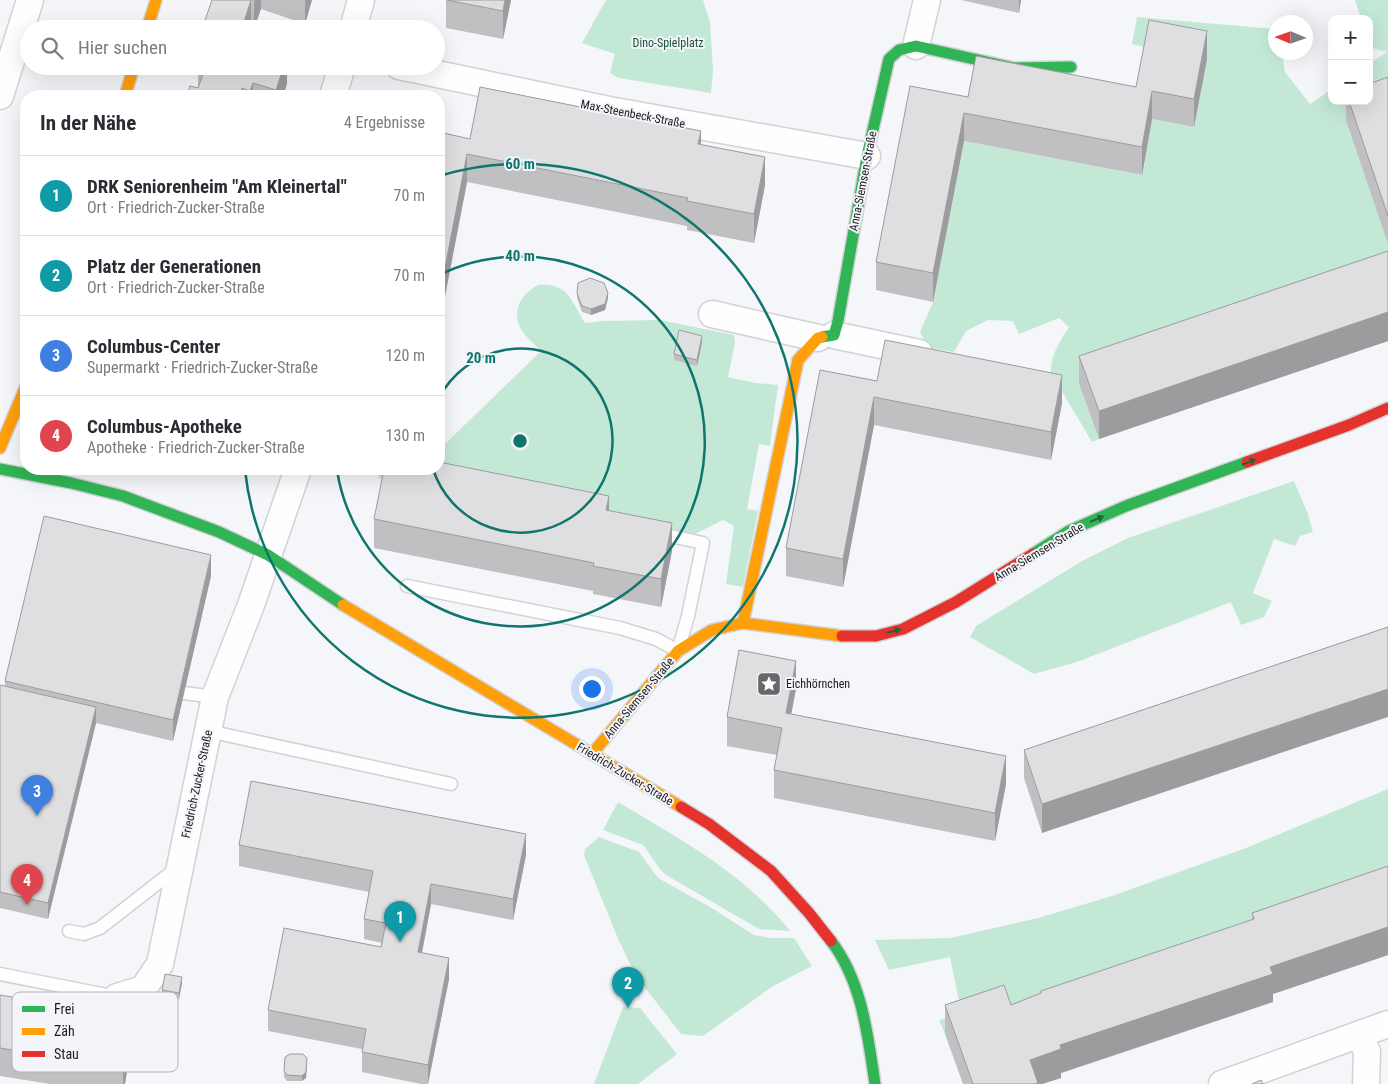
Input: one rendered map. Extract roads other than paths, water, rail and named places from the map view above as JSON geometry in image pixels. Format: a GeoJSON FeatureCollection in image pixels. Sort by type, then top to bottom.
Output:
{"type":"FeatureCollection","features":[{"type":"Feature","properties":{"kind":"street"},"geometry":{"type":"LineString","coordinates":[[24,20],[30,0]]}},
{"type":"Feature","properties":{"kind":"street"},"geometry":{"type":"LineString","coordinates":[[150,20],[156,0]]}},
{"type":"Feature","properties":{"kind":"street"},"geometry":{"type":"LineString","coordinates":[[355,20],[361,0]]}},
{"type":"Feature","properties":{"kind":"street"},"geometry":{"type":"LineString","coordinates":[[927,0],[916,46],[1014,68],[1071,67]]}},
{"type":"Feature","properties":{"kind":"street"},"geometry":{"type":"LineString","coordinates":[[0,96],[20,32]]}},
{"type":"Feature","properties":{"kind":"street","name":"Anna-Siemsen-Straße"},"geometry":{"type":"LineString","coordinates":[[743,623],[798,360],[826,336],[838,321],[867,156],[889,59],[899,50],[916,46]]}},
{"type":"Feature","properties":{"kind":"street"},"geometry":{"type":"LineString","coordinates":[[127,90],[131,75]]}},
{"type":"Feature","properties":{"kind":"street"},"geometry":{"type":"LineString","coordinates":[[335,90],[339,75]]}},
{"type":"Feature","properties":{"kind":"street","name":"Max-Steenbeck-Straße"},"geometry":{"type":"LineString","coordinates":[[442,75],[609,110],[867,156]]}},
{"type":"Feature","properties":{"kind":"street"},"geometry":{"type":"LineString","coordinates":[[712,314],[940,357]]}},
{"type":"Feature","properties":{"kind":"street"},"geometry":{"type":"LineString","coordinates":[[0,448],[20,400]]}},
{"type":"Feature","properties":{"kind":"street","name":"Anna-Siemsen-Straße"},"geometry":{"type":"LineString","coordinates":[[592,754],[678,651],[712,630],[743,623],[846,636],[876,636],[903,629],[956,602],[1069,531],[1126,506],[1364,420],[1388,408]]}},
{"type":"Feature","properties":{"kind":"street","name":"Friedrich-Zucker-Straße"},"geometry":{"type":"LineString","coordinates":[[0,468],[20,472]]}},
{"type":"Feature","properties":{"kind":"street","name":"Friedrich-Zucker-Straße"},"geometry":{"type":"LineString","coordinates":[[33,475],[123,496],[219,532],[268,555],[341,604],[709,824],[770,871],[809,913],[842,956],[856,990],[868,1032],[875,1084]]}},
{"type":"Feature","properties":{"kind":"street"},"geometry":{"type":"LineString","coordinates":[[268,555],[296,475]]}},
{"type":"Feature","properties":{"kind":"street","name":"Friedrich-Zucker-Straße"},"geometry":{"type":"LineString","coordinates":[[134,992],[143,989],[160,964],[215,698],[268,555]]}},
{"type":"Feature","properties":{"kind":"street"},"geometry":{"type":"LineString","coordinates":[[1222,1084],[1363,1043],[1388,1024]]}},
{"type":"Feature","properties":{"kind":"street"},"geometry":{"type":"LineString","coordinates":[[1363,1043],[1366,1084]]}},
{"type":"Feature","properties":{"kind":"lane"},"geometry":{"type":"LineString","coordinates":[[407,586],[620,628],[656,639],[678,651],[688,616],[703,543],[646,530]]}},
{"type":"Feature","properties":{"kind":"lane"},"geometry":{"type":"LineString","coordinates":[[184,693],[215,698]]}},
{"type":"Feature","properties":{"kind":"lane"},"geometry":{"type":"LineString","coordinates":[[208,731],[450,784]]}},
{"type":"Feature","properties":{"kind":"lane"},"geometry":{"type":"LineString","coordinates":[[69,931],[84,934],[100,928],[181,865]]}},
{"type":"Feature","properties":{"kind":"lane"},"geometry":{"type":"LineString","coordinates":[[0,974],[92,992]]}},
{"type":"Feature","properties":{"kind":"place","name":"Eichhörnchen"},"geometry":{"type":"Point","coordinates":[769,684]}},
{"type":"Feature","properties":{"kind":"place","name":"Columbus-Center"},"geometry":{"type":"Point","coordinates":[37,816]}},
{"type":"Feature","properties":{"kind":"place","name":"Columbus-Apotheke"},"geometry":{"type":"Point","coordinates":[27,905]}},
{"type":"Feature","properties":{"kind":"place","name":"DRK Seniorenheim \"Am Kleinertal\""},"geometry":{"type":"Point","coordinates":[400,942]}},
{"type":"Feature","properties":{"kind":"place","name":"Platz der Generationen"},"geometry":{"type":"Point","coordinates":[628,1008]}},
{"type":"Feature","properties":{"kind":"park label","name":"Dino-Spielplatz"},"geometry":{"type":"Point","coordinates":[668,43]}}]}
